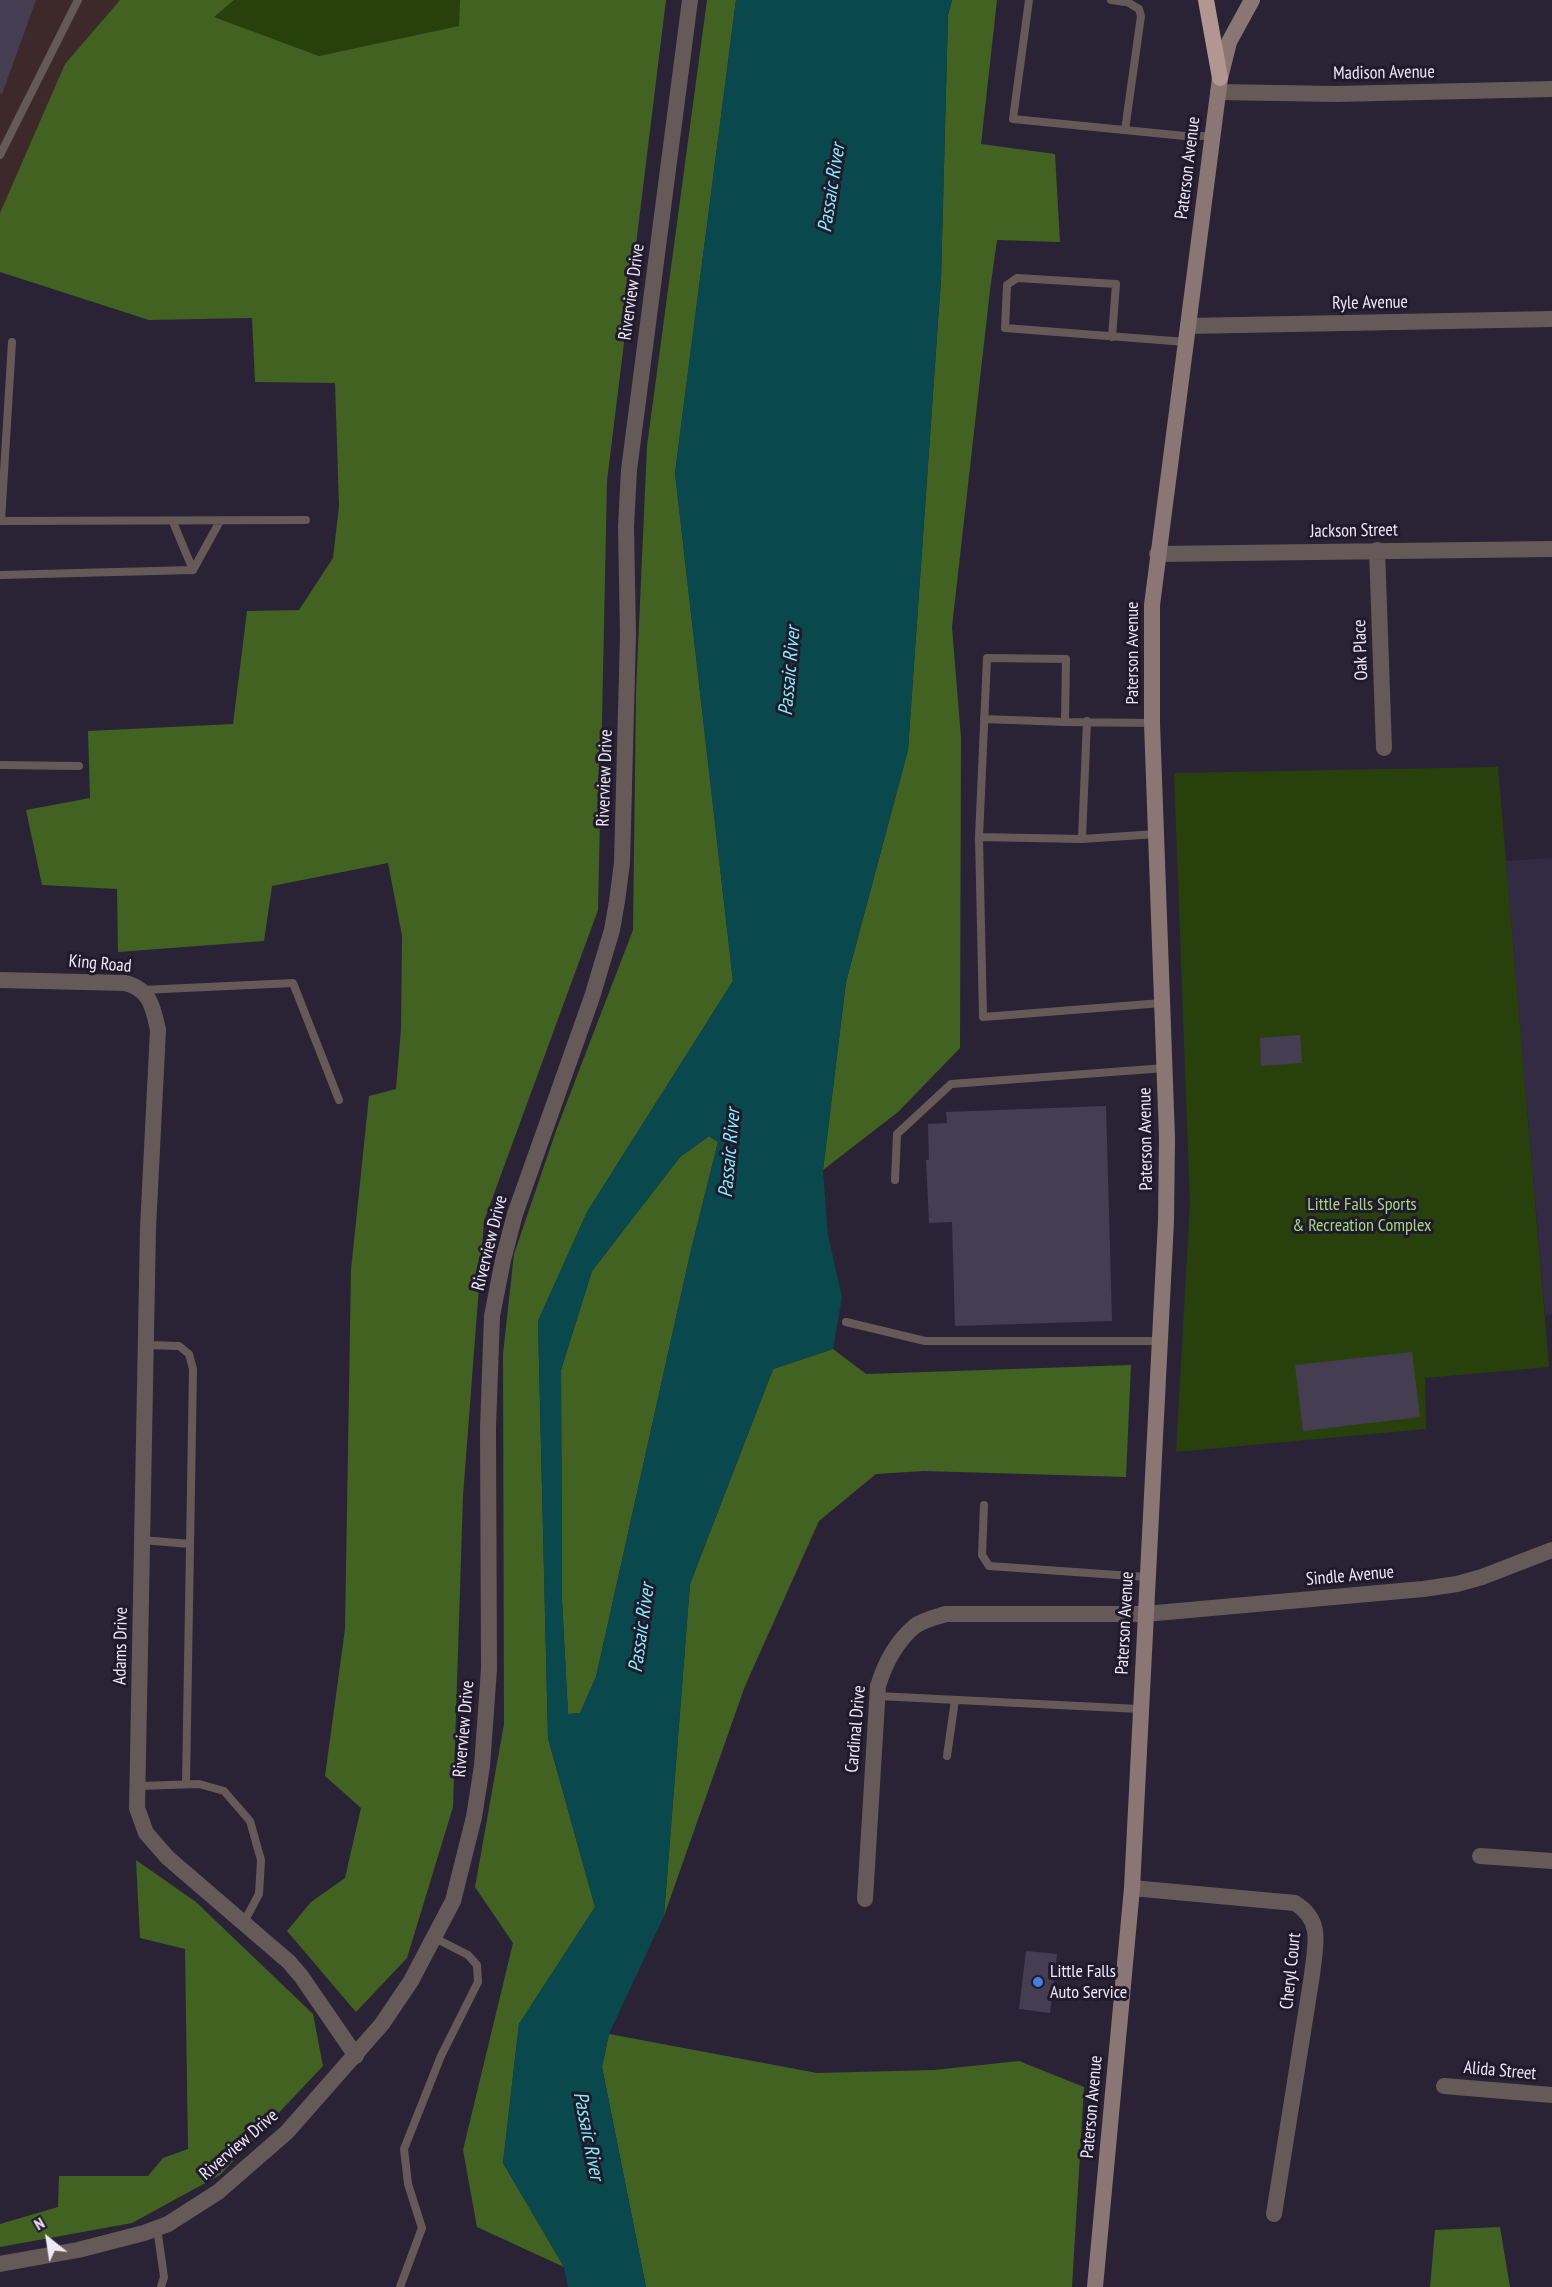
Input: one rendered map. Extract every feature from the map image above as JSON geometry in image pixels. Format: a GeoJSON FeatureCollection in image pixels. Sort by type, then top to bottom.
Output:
{"type":"FeatureCollection","features":[{"type":"Feature","properties":{"kind":"highway"},"geometry":{"type":"LineString","coordinates":[[1206,0],[1219,85]]}},
{"type":"Feature","properties":{"kind":"main road","name":"Paterson Avenue"},"geometry":{"type":"LineString","coordinates":[[1095,2287],[1132,1888],[1139,1709],[1160,1341],[1167,1138],[1152,723],[1152,605],[1219,85],[1229,42],[1252,0]]}},
{"type":"Feature","properties":{"kind":"street","name":"Riverview Drive"},"geometry":{"type":"LineString","coordinates":[[0,2264],[78,2250],[144,2233],[193,2209],[226,2184],[287,2132],[382,2024],[435,1938],[453,1901],[466,1855],[482,1766],[489,1669],[488,1428],[492,1316],[515,1214],[592,997],[612,930],[622,863],[628,659],[626,527],[629,470],[690,0]]}},
{"type":"Feature","properties":{"kind":"street","name":"Madison Avenue"},"geometry":{"type":"LineString","coordinates":[[1219,85],[1336,94],[1552,89]]}},
{"type":"Feature","properties":{"kind":"street","name":"Ryle Avenue"},"geometry":{"type":"LineString","coordinates":[[1187,334],[1552,319]]}},
{"type":"Feature","properties":{"kind":"street","name":"Jackson Street"},"geometry":{"type":"LineString","coordinates":[[1157,554],[1552,549]]}},
{"type":"Feature","properties":{"kind":"street","name":"Oak Place"},"geometry":{"type":"LineString","coordinates":[[1377,550],[1384,748]]}},
{"type":"Feature","properties":{"kind":"street","name":"King Road"},"geometry":{"type":"LineString","coordinates":[[0,980],[106,981],[138,986],[142,990],[153,1008],[158,1030],[152,1149]]}},
{"type":"Feature","properties":{"kind":"street","name":"Adams Drive"},"geometry":{"type":"LineString","coordinates":[[152,1149],[137,1808],[146,1833],[168,1858],[274,1948],[301,1976],[356,2056]]}},
{"type":"Feature","properties":{"kind":"street","name":"Sindle Avenue"},"geometry":{"type":"LineString","coordinates":[[1145,1614],[1457,1584],[1482,1577],[1552,1550]]}},
{"type":"Feature","properties":{"kind":"street","name":"Cardinal Drive"},"geometry":{"type":"LineString","coordinates":[[865,1899],[877,1696],[885,1663],[916,1625],[946,1614],[1145,1614]]}},
{"type":"Feature","properties":{"kind":"street"},"geometry":{"type":"LineString","coordinates":[[1480,1856],[1552,1861]]}},
{"type":"Feature","properties":{"kind":"street","name":"Cheryl Court"},"geometry":{"type":"LineString","coordinates":[[1132,1888],[1295,1903],[1303,1908],[1315,1925],[1312,1975],[1274,2214]]}},
{"type":"Feature","properties":{"kind":"street","name":"Alida Street"},"geometry":{"type":"LineString","coordinates":[[1444,2086],[1552,2095]]}},
{"type":"Feature","properties":{"kind":"lane"},"geometry":{"type":"LineString","coordinates":[[0,155],[78,0]]}},
{"type":"Feature","properties":{"kind":"lane"},"geometry":{"type":"LineString","coordinates":[[1029,0],[1013,119],[1185,136],[1212,136]]}},
{"type":"Feature","properties":{"kind":"lane"},"geometry":{"type":"LineString","coordinates":[[1111,0],[1125,1],[1139,9],[1141,16],[1125,130]]}},
{"type":"Feature","properties":{"kind":"lane"},"geometry":{"type":"LineString","coordinates":[[1112,337],[1116,284],[1017,278],[1007,285],[1005,328],[1112,337],[1187,334]]}},
{"type":"Feature","properties":{"kind":"lane"},"geometry":{"type":"LineString","coordinates":[[12,342],[0,521],[306,520]]}},
{"type":"Feature","properties":{"kind":"lane"},"geometry":{"type":"LineString","coordinates":[[193,570],[220,521]]}},
{"type":"Feature","properties":{"kind":"lane"},"geometry":{"type":"LineString","coordinates":[[173,522],[193,570]]}},
{"type":"Feature","properties":{"kind":"lane"},"geometry":{"type":"LineString","coordinates":[[0,575],[193,570]]}},
{"type":"Feature","properties":{"kind":"lane"},"geometry":{"type":"LineString","coordinates":[[1065,722],[1066,659],[987,658],[979,837],[983,1017],[1162,1003]]}},
{"type":"Feature","properties":{"kind":"lane"},"geometry":{"type":"LineString","coordinates":[[984,719],[1152,723]]}},
{"type":"Feature","properties":{"kind":"lane"},"geometry":{"type":"LineString","coordinates":[[1082,839],[1087,721]]}},
{"type":"Feature","properties":{"kind":"lane"},"geometry":{"type":"LineString","coordinates":[[0,765],[79,766]]}},
{"type":"Feature","properties":{"kind":"lane"},"geometry":{"type":"LineString","coordinates":[[979,837],[1082,839],[1156,834]]}},
{"type":"Feature","properties":{"kind":"lane"},"geometry":{"type":"LineString","coordinates":[[142,990],[293,983],[339,1100]]}},
{"type":"Feature","properties":{"kind":"lane"},"geometry":{"type":"LineString","coordinates":[[895,1180],[897,1134],[951,1084],[1164,1068]]}},
{"type":"Feature","properties":{"kind":"lane"},"geometry":{"type":"LineString","coordinates":[[846,1322],[925,1341],[1160,1341]]}},
{"type":"Feature","properties":{"kind":"lane"},"geometry":{"type":"LineString","coordinates":[[146,1345],[179,1346],[189,1354],[193,1369],[186,1784]]}},
{"type":"Feature","properties":{"kind":"lane"},"geometry":{"type":"LineString","coordinates":[[984,1505],[982,1555],[985,1564],[989,1566],[1146,1577]]}},
{"type":"Feature","properties":{"kind":"lane"},"geometry":{"type":"LineString","coordinates":[[142,1540],[190,1544]]}},
{"type":"Feature","properties":{"kind":"lane"},"geometry":{"type":"LineString","coordinates":[[877,1696],[1139,1709]]}},
{"type":"Feature","properties":{"kind":"lane"},"geometry":{"type":"LineString","coordinates":[[947,1756],[955,1700]]}},
{"type":"Feature","properties":{"kind":"lane"},"geometry":{"type":"LineString","coordinates":[[138,1786],[199,1784],[224,1791],[250,1821],[261,1860],[259,1894],[244,1922]]}},
{"type":"Feature","properties":{"kind":"lane"},"geometry":{"type":"LineString","coordinates":[[400,2287],[422,2228],[408,2184],[404,2149],[441,2056],[478,1982],[477,1965],[468,1955],[435,1938]]}},
{"type":"Feature","properties":{"kind":"lane"},"geometry":{"type":"LineString","coordinates":[[157,2228],[164,2277],[161,2287]]}},
{"type":"Feature","properties":{"kind":"shaded area"},"geometry":{"type":"Polygon","coordinates":[[[0,0],[120,0],[65,64],[0,213],[0,0]]]}},
{"type":"Feature","properties":{"kind":"shaded area"},"geometry":{"type":"Polygon","coordinates":[[[1552,858],[1552,1314],[1545,1315],[1506,861],[1552,858]]]}},
{"type":"Feature","properties":{"kind":"green space"},"geometry":{"type":"Polygon","coordinates":[[[120,0],[234,0],[214,17],[319,56],[459,26],[460,0],[666,0],[607,481],[598,910],[484,1221],[463,1496],[453,1807],[407,1958],[356,2012],[287,1931],[311,1902],[345,1878],[361,1808],[325,1776],[345,1629],[351,1270],[369,1096],[396,1089],[401,1029],[402,936],[388,863],[272,886],[264,941],[118,952],[117,889],[42,885],[26,810],[90,798],[88,731],[233,724],[247,611],[299,610],[333,558],[339,506],[335,383],[255,382],[252,318],[149,320],[0,272],[0,213],[65,64],[120,0]]]}},
{"type":"Feature","properties":{"kind":"green space"},"geometry":{"type":"Polygon","coordinates":[[[234,0],[460,0],[460,26],[319,56],[213,17],[234,0]]]}},
{"type":"Feature","properties":{"kind":"green space"},"geometry":{"type":"Polygon","coordinates":[[[707,0],[736,0],[675,473],[733,981],[587,1212],[538,1321],[548,1738],[595,1907],[519,2024],[503,2163],[564,2267],[477,2227],[463,2150],[513,1943],[475,1887],[504,1724],[503,1354],[514,1254],[557,1128],[633,930],[636,692],[647,446],[707,0]]]}},
{"type":"Feature","properties":{"kind":"green space"},"geometry":{"type":"Polygon","coordinates":[[[952,0],[997,0],[981,144],[1055,154],[1060,242],[997,240],[990,290],[952,627],[961,738],[960,1048],[898,1112],[823,1170],[846,982],[908,750],[941,279],[948,15],[952,0]]]}},
{"type":"Feature","properties":{"kind":"green space","name":"Little Falls Sports & Recreation Complex"},"geometry":{"type":"Polygon","coordinates":[[[1498,767],[1549,1367],[1425,1378],[1426,1429],[1176,1452],[1190,1203],[1174,773],[1498,767]]]}},
{"type":"Feature","properties":{"kind":"green space"},"geometry":{"type":"Polygon","coordinates":[[[709,1136],[718,1142],[691,1250],[596,1677],[580,1713],[568,1714],[562,1600],[561,1370],[592,1271],[680,1157],[709,1136]]]}},
{"type":"Feature","properties":{"kind":"green space"},"geometry":{"type":"Polygon","coordinates":[[[833,1349],[866,1374],[1131,1365],[1126,1477],[924,1471],[876,1474],[819,1521],[745,1686],[664,1916],[690,1584],[773,1369],[833,1349]]]}},
{"type":"Feature","properties":{"kind":"green space"},"geometry":{"type":"Polygon","coordinates":[[[136,1860],[196,1902],[313,2014],[323,2066],[220,2175],[132,2223],[0,2247],[0,2224],[58,2207],[59,2176],[148,2176],[163,2158],[188,2149],[185,1949],[140,1938],[136,1860]]]}},
{"type":"Feature","properties":{"kind":"green space"},"geometry":{"type":"Polygon","coordinates":[[[609,2034],[817,2073],[934,2070],[1019,2061],[1084,2087],[1072,2287],[646,2287],[602,2067],[609,2034]]]}},
{"type":"Feature","properties":{"kind":"green space"},"geometry":{"type":"Polygon","coordinates":[[[1500,2227],[1510,2287],[1430,2287],[1435,2230],[1500,2227]]]}},
{"type":"Feature","properties":{"kind":"water","name":"Passaic River"},"geometry":{"type":"Polygon","coordinates":[[[736,0],[952,0],[948,15],[941,279],[908,750],[846,982],[823,1170],[828,1235],[842,1297],[833,1349],[773,1369],[690,1584],[664,1916],[609,2034],[602,2067],[646,2287],[568,2287],[564,2267],[503,2163],[519,2024],[595,1907],[548,1738],[538,1321],[587,1212],[733,981],[675,473],[736,0]],[[709,1136],[680,1157],[592,1271],[561,1370],[562,1600],[568,1714],[580,1713],[596,1677],[691,1250],[718,1142],[709,1136]]]}},
{"type":"Feature","properties":{"kind":"building"},"geometry":{"type":"Polygon","coordinates":[[[0,0],[36,0],[2,94],[0,93],[0,0]]]}},
{"type":"Feature","properties":{"kind":"building"},"geometry":{"type":"Polygon","coordinates":[[[1300,1035],[1302,1063],[1261,1066],[1260,1038],[1300,1035]]]}},
{"type":"Feature","properties":{"kind":"building"},"geometry":{"type":"Polygon","coordinates":[[[1106,1106],[1112,1321],[955,1326],[952,1222],[929,1223],[926,1160],[929,1160],[928,1124],[947,1123],[946,1112],[1106,1106]]]}},
{"type":"Feature","properties":{"kind":"building"},"geometry":{"type":"Polygon","coordinates":[[[1412,1352],[1420,1417],[1303,1431],[1295,1365],[1412,1352]]]}},
{"type":"Feature","properties":{"kind":"building","name":"Little Falls Auto Service"},"geometry":{"type":"Polygon","coordinates":[[[1026,1951],[1057,1954],[1050,2013],[1019,2009],[1026,1951]]]}},
{"type":"Feature","properties":{"kind":"place","name":"Little Falls Auto Service"},"geometry":{"type":"Point","coordinates":[1038,1982]}}]}
